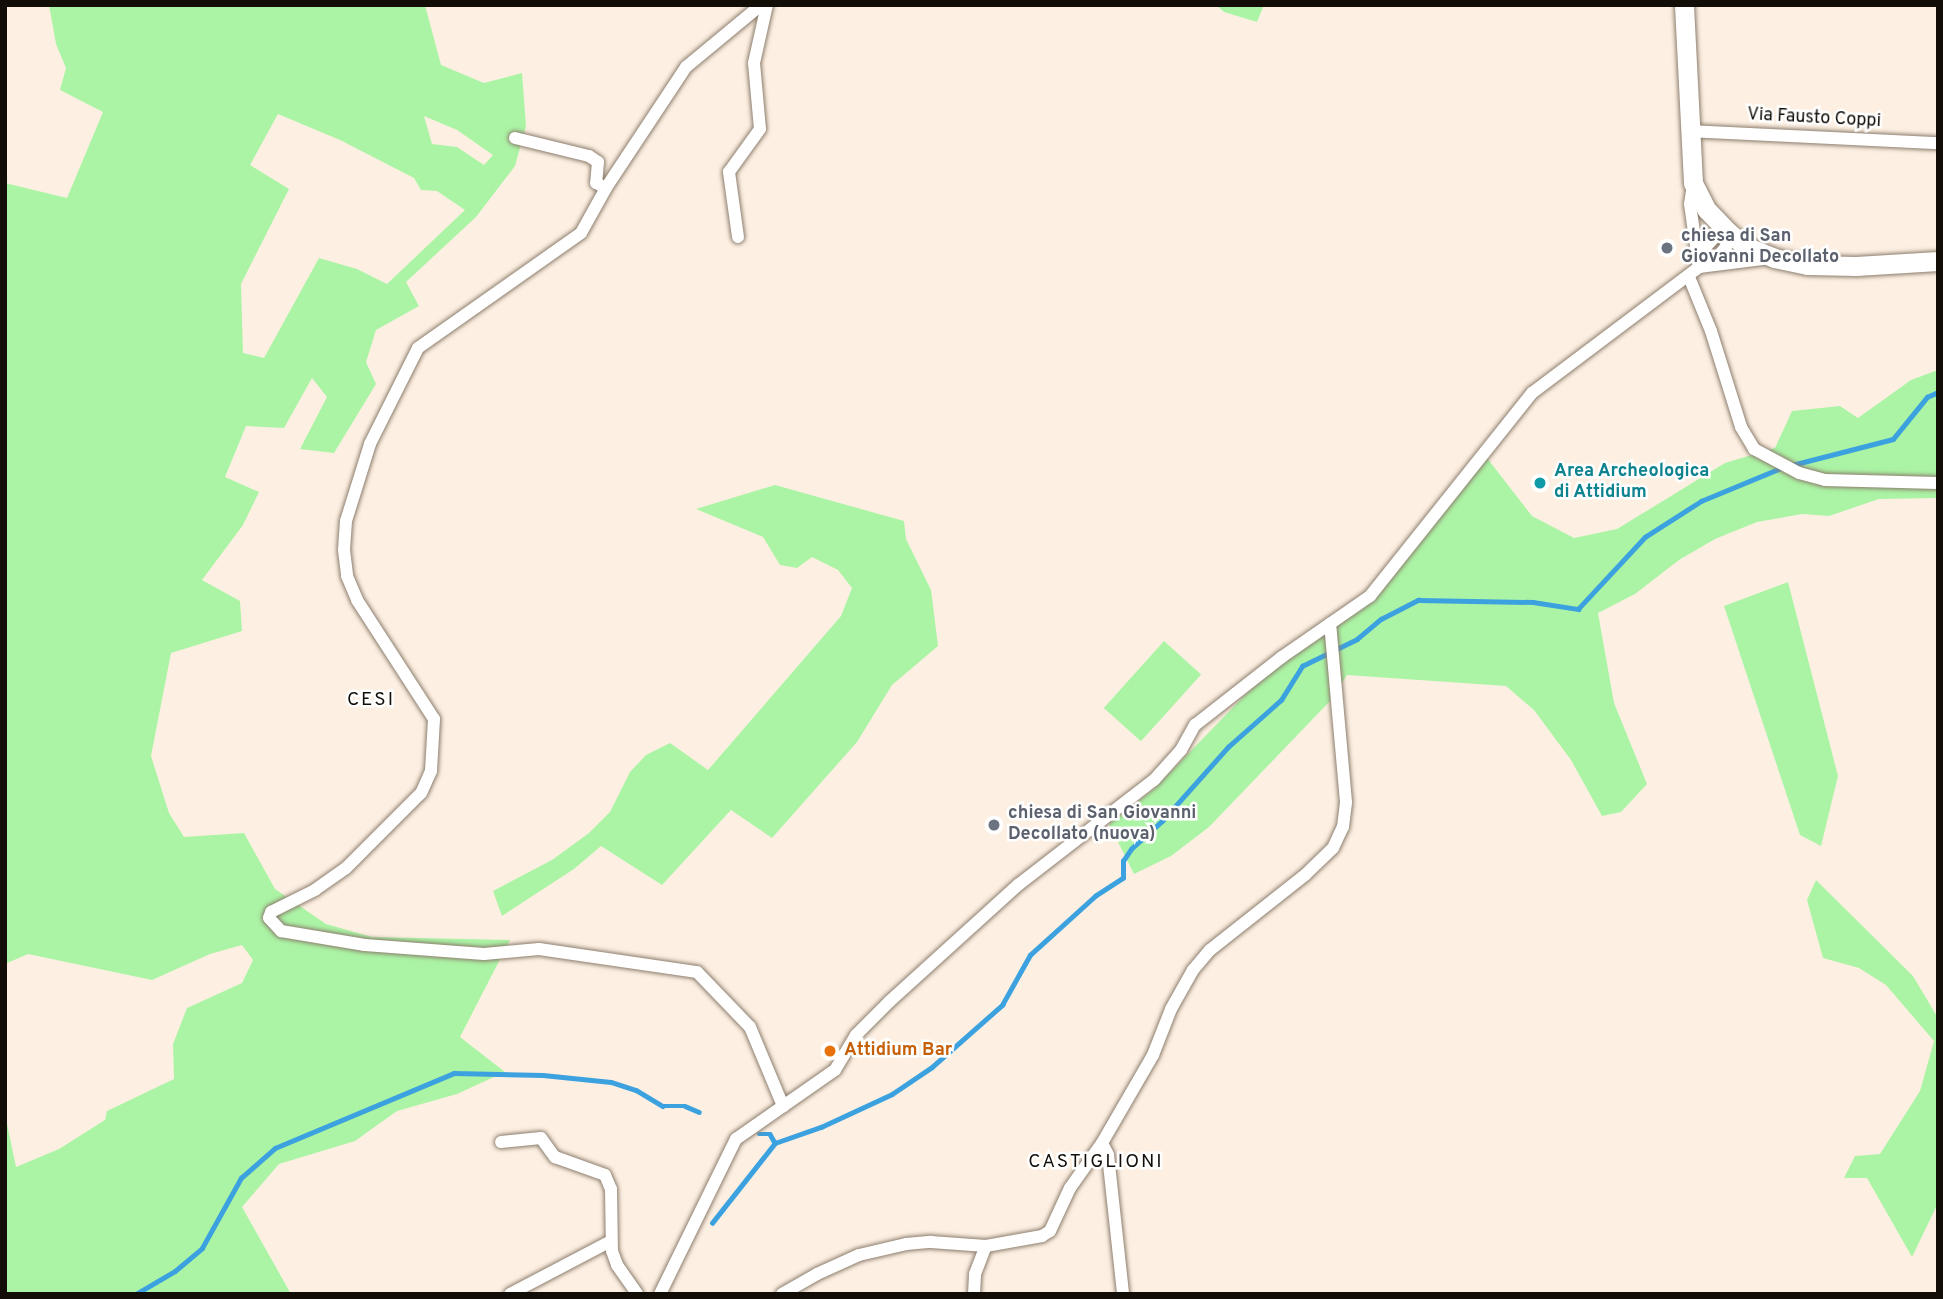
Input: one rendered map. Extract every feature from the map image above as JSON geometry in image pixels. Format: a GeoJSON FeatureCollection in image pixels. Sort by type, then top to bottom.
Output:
{"type":"FeatureCollection","features":[{"type":"Feature","properties":{"kind":"main road"},"geometry":{"type":"LineString","coordinates":[[1684,5],[1693,183],[1707,210],[1727,232],[1745,246],[1774,258],[1807,265],[1856,266],[1938,261]]}},
{"type":"Feature","properties":{"kind":"street"},"geometry":{"type":"LineString","coordinates":[[761,5],[686,67],[606,188],[581,233],[418,348],[370,444],[346,521],[344,550],[347,576],[357,600],[434,719],[431,771],[421,793],[346,868],[315,890],[271,912],[269,918],[281,931],[365,945],[475,953],[539,949],[697,972],[750,1027],[783,1106]]}},
{"type":"Feature","properties":{"kind":"street"},"geometry":{"type":"LineString","coordinates":[[738,237],[729,172],[760,129],[754,64],[768,5]]}},
{"type":"Feature","properties":{"kind":"street","name":"Via Fausto Coppi"},"geometry":{"type":"LineString","coordinates":[[1689,131],[1938,143]]}},
{"type":"Feature","properties":{"kind":"street"},"geometry":{"type":"LineString","coordinates":[[515,138],[526,138],[589,156],[598,162],[596,183],[606,188]]}},
{"type":"Feature","properties":{"kind":"street"},"geometry":{"type":"LineString","coordinates":[[1693,183],[1690,204],[1699,260]]}},
{"type":"Feature","properties":{"kind":"street"},"geometry":{"type":"LineString","coordinates":[[660,1294],[736,1139],[835,1070],[856,1035],[947,947],[1018,885],[1154,780],[1181,750],[1195,725],[1331,628],[1370,596],[1532,393],[1689,277],[1715,237],[1727,232],[1726,247],[1712,264]]}},
{"type":"Feature","properties":{"kind":"street"},"geometry":{"type":"LineString","coordinates":[[1699,260],[1712,264],[1774,258]]}},
{"type":"Feature","properties":{"kind":"street"},"geometry":{"type":"LineString","coordinates":[[1689,277],[1711,331],[1741,427],[1754,449],[1799,473],[1825,480],[1938,483]]}},
{"type":"Feature","properties":{"kind":"street"},"geometry":{"type":"LineString","coordinates":[[782,1294],[859,1255],[906,1244],[931,1242],[986,1246],[1042,1236],[1050,1231],[1070,1188],[1101,1143],[1153,1055],[1171,1009],[1193,970],[1210,950],[1305,875],[1333,848],[1343,827],[1346,802],[1331,628]]}},
{"type":"Feature","properties":{"kind":"street"},"geometry":{"type":"LineString","coordinates":[[501,1142],[540,1138],[555,1157],[605,1175],[611,1189],[611,1241],[617,1265],[637,1294]]}},
{"type":"Feature","properties":{"kind":"street"},"geometry":{"type":"LineString","coordinates":[[1101,1143],[1108,1155],[1123,1294]]}},
{"type":"Feature","properties":{"kind":"street"},"geometry":{"type":"LineString","coordinates":[[510,1294],[611,1241]]}},
{"type":"Feature","properties":{"kind":"street"},"geometry":{"type":"LineString","coordinates":[[974,1294],[976,1270],[986,1246]]}},
{"type":"Feature","properties":{"kind":"green space"},"geometry":{"type":"Polygon","coordinates":[[[49,5],[425,5],[441,65],[484,83],[522,73],[526,126],[515,166],[476,217],[406,282],[419,306],[376,330],[366,362],[376,384],[334,453],[300,449],[327,397],[312,378],[284,428],[246,426],[225,477],[259,492],[243,525],[202,580],[240,601],[242,631],[171,653],[151,756],[169,813],[184,837],[244,833],[275,889],[326,924],[372,937],[510,940],[460,1037],[505,1072],[457,1094],[397,1111],[355,1141],[279,1164],[242,1207],[291,1294],[5,1294],[5,1114],[16,1167],[59,1149],[105,1120],[107,1111],[174,1079],[173,1044],[187,1008],[242,983],[253,960],[242,945],[210,954],[152,980],[28,954],[5,964],[5,183],[67,198],[103,112],[60,90],[66,68],[56,44],[49,5]],[[278,114],[250,165],[289,189],[241,284],[243,353],[264,358],[319,258],[357,269],[387,284],[465,210],[437,191],[421,190],[414,178],[340,140],[278,114]],[[424,116],[432,144],[457,147],[484,165],[493,155],[457,130],[424,116]]]}},
{"type":"Feature","properties":{"kind":"green space"},"geometry":{"type":"Polygon","coordinates":[[[1216,5],[1264,5],[1257,22],[1224,12],[1216,5]]]}},
{"type":"Feature","properties":{"kind":"green space"},"geometry":{"type":"Polygon","coordinates":[[[1938,370],[1938,498],[1879,499],[1829,516],[1802,514],[1757,522],[1715,539],[1679,560],[1635,594],[1598,613],[1614,703],[1647,784],[1621,812],[1602,816],[1571,760],[1534,710],[1506,686],[1347,675],[1332,699],[1209,827],[1171,856],[1134,874],[1109,824],[1154,789],[1247,693],[1367,591],[1480,449],[1532,516],[1574,538],[1617,529],[1725,463],[1775,448],[1792,411],[1840,406],[1858,418],[1911,380],[1938,370]]]}},
{"type":"Feature","properties":{"kind":"green space"},"geometry":{"type":"Polygon","coordinates":[[[775,485],[904,521],[906,539],[931,590],[938,646],[892,685],[857,742],[772,838],[731,810],[662,885],[601,846],[574,869],[502,916],[493,891],[552,860],[589,833],[610,812],[630,772],[646,755],[670,743],[708,770],[841,616],[852,588],[838,570],[812,557],[797,568],[780,565],[763,537],[696,509],[775,485]]]}},
{"type":"Feature","properties":{"kind":"green space"},"geometry":{"type":"Polygon","coordinates":[[[1788,582],[1838,776],[1821,846],[1800,835],[1724,606],[1788,582]]]}},
{"type":"Feature","properties":{"kind":"green space"},"geometry":{"type":"Polygon","coordinates":[[[1164,641],[1201,674],[1141,741],[1104,708],[1164,641]]]}},
{"type":"Feature","properties":{"kind":"green space"},"geometry":{"type":"Polygon","coordinates":[[[1816,880],[1913,976],[1938,1018],[1938,1203],[1912,1257],[1867,1178],[1844,1178],[1855,1156],[1880,1154],[1920,1091],[1934,1041],[1886,985],[1859,968],[1823,958],[1807,900],[1816,880]]]}},
{"type":"Feature","properties":{"kind":"waterway"},"geometry":{"type":"LineString","coordinates":[[1792,465],[1893,439],[1927,397],[1938,392]]}},
{"type":"Feature","properties":{"kind":"waterway"},"geometry":{"type":"LineString","coordinates":[[712,1223],[775,1143],[821,1127],[892,1094],[932,1067],[1002,1005],[1030,955],[1095,896],[1123,878],[1123,861],[1131,849],[1162,821],[1228,747],[1281,700],[1302,666],[1357,639],[1381,619],[1418,600],[1533,602],[1578,609],[1645,537],[1701,501],[1781,468]]}},
{"type":"Feature","properties":{"kind":"waterway"},"geometry":{"type":"LineString","coordinates":[[136,1294],[175,1271],[202,1248],[241,1178],[275,1148],[454,1073],[543,1075],[611,1082],[636,1090],[663,1106],[685,1106],[699,1112]]}},
{"type":"Feature","properties":{"kind":"waterway"},"geometry":{"type":"LineString","coordinates":[[759,1134],[770,1134],[775,1143]]}},
{"type":"Feature","properties":{"kind":"place","name":"chiesa di San Giovanni Decollato"},"geometry":{"type":"Point","coordinates":[1667,248]}},
{"type":"Feature","properties":{"kind":"place","name":"Area Archeologica di Attidium"},"geometry":{"type":"Point","coordinates":[1540,483]}},
{"type":"Feature","properties":{"kind":"place","name":"chiesa di San Giovanni Decollato (nuova)"},"geometry":{"type":"Point","coordinates":[994,825]}},
{"type":"Feature","properties":{"kind":"place","name":"Attidium Bar"},"geometry":{"type":"Point","coordinates":[830,1051]}},
{"type":"Feature","properties":{"kind":"district","name":"CESI"},"geometry":{"type":"Point","coordinates":[371,701]}},
{"type":"Feature","properties":{"kind":"district","name":"CASTIGLIONI"},"geometry":{"type":"Point","coordinates":[1096,1163]}}]}
